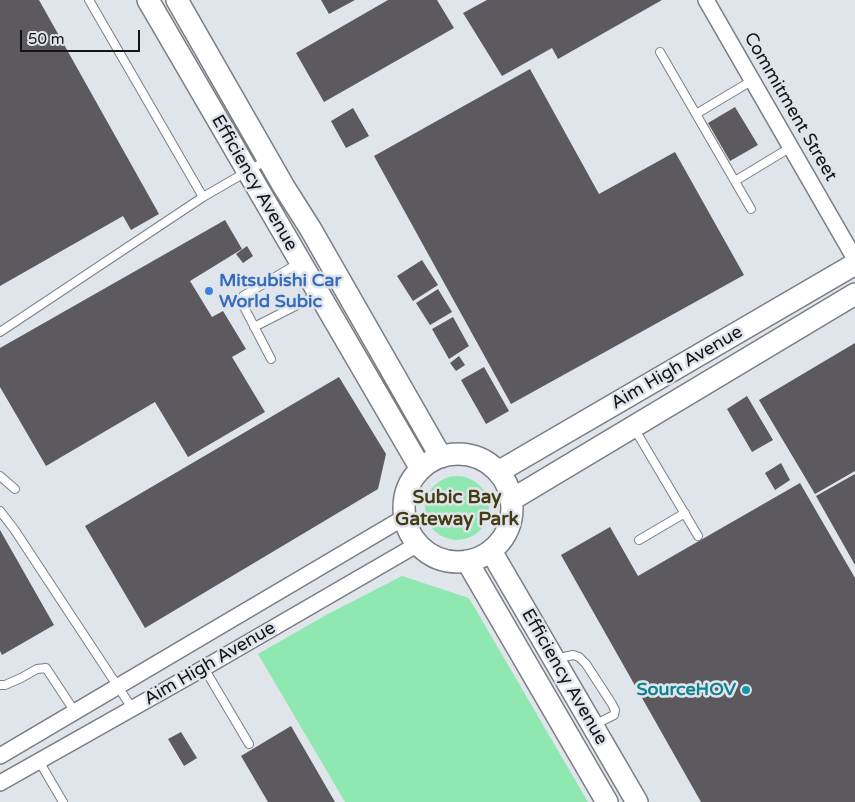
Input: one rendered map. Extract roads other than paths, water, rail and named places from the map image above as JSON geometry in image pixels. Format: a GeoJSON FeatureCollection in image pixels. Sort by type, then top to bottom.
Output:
{"type":"FeatureCollection","features":[{"type":"Feature","properties":{"kind":"street","name":"Efficiency Avenue"},"geometry":{"type":"LineString","coordinates":[[148,0],[421,469]]}},
{"type":"Feature","properties":{"kind":"street","name":"Efficiency Avenue"},"geometry":{"type":"LineString","coordinates":[[177,0],[441,457]]}},
{"type":"Feature","properties":{"kind":"street","name":"Commitment Street"},"geometry":{"type":"LineString","coordinates":[[706,0],[855,260]]}},
{"type":"Feature","properties":{"kind":"street","name":"Aim High Avenue"},"geometry":{"type":"LineString","coordinates":[[498,472],[855,264]]}},
{"type":"Feature","properties":{"kind":"street","name":"Aim High Avenue"},"geometry":{"type":"LineString","coordinates":[[511,500],[855,294]]}},
{"type":"Feature","properties":{"kind":"street"},"geometry":{"type":"LineString","coordinates":[[453,454],[478,458],[498,472],[507,485],[512,511],[510,523],[506,534],[499,543],[484,556],[467,561],[451,561],[436,557],[418,544],[408,527],[404,506],[407,491],[414,477],[421,469],[441,457],[453,454]]}},
{"type":"Feature","properties":{"kind":"street","name":"Aim High Avenue"},"geometry":{"type":"LineString","coordinates":[[0,756],[405,517]]}},
{"type":"Feature","properties":{"kind":"street","name":"Aim High Avenue"},"geometry":{"type":"LineString","coordinates":[[0,783],[418,544]]}},
{"type":"Feature","properties":{"kind":"street","name":"Efficiency Avenue"},"geometry":{"type":"LineString","coordinates":[[490,551],[636,802]]}},
{"type":"Feature","properties":{"kind":"street","name":"Efficiency Avenue"},"geometry":{"type":"LineString","coordinates":[[467,561],[607,802]]}},
{"type":"Feature","properties":{"kind":"lane"},"geometry":{"type":"LineString","coordinates":[[89,0],[203,197]]}},
{"type":"Feature","properties":{"kind":"lane"},"geometry":{"type":"LineString","coordinates":[[660,52],[751,209]]}},
{"type":"Feature","properties":{"kind":"lane"},"geometry":{"type":"LineString","coordinates":[[696,114],[753,80]]}},
{"type":"Feature","properties":{"kind":"lane"},"geometry":{"type":"LineString","coordinates":[[735,181],[791,147]]}},
{"type":"Feature","properties":{"kind":"lane"},"geometry":{"type":"LineString","coordinates":[[0,332],[203,197],[269,159]]}},
{"type":"Feature","properties":{"kind":"lane"},"geometry":{"type":"LineString","coordinates":[[271,359],[241,300],[243,296],[300,262]]}},
{"type":"Feature","properties":{"kind":"lane"},"geometry":{"type":"LineString","coordinates":[[254,328],[319,294]]}},
{"type":"Feature","properties":{"kind":"lane"},"geometry":{"type":"LineString","coordinates":[[633,426],[698,536]]}},
{"type":"Feature","properties":{"kind":"lane"},"geometry":{"type":"LineString","coordinates":[[1,478],[15,489]]}},
{"type":"Feature","properties":{"kind":"lane"},"geometry":{"type":"LineString","coordinates":[[0,511],[14,529],[132,708]]}},
{"type":"Feature","properties":{"kind":"lane"},"geometry":{"type":"LineString","coordinates":[[638,540],[685,514]]}},
{"type":"Feature","properties":{"kind":"lane"},"geometry":{"type":"LineString","coordinates":[[554,659],[573,655],[579,657],[586,664],[612,704],[615,710],[614,715],[592,726]]}},
{"type":"Feature","properties":{"kind":"lane"},"geometry":{"type":"LineString","coordinates":[[0,685],[21,678],[38,669],[46,668],[75,712]]}},
{"type":"Feature","properties":{"kind":"lane"},"geometry":{"type":"LineString","coordinates":[[204,668],[249,744]]}},
{"type":"Feature","properties":{"kind":"lane"},"geometry":{"type":"LineString","coordinates":[[39,761],[63,802]]}},
{"type":"Feature","properties":{"kind":"place","name":"Mitsubishi Car World Subic"},"geometry":{"type":"Point","coordinates":[209,291]}},
{"type":"Feature","properties":{"kind":"place","name":"SourceHOV"},"geometry":{"type":"Point","coordinates":[746,690]}},
{"type":"Feature","properties":{"kind":"district","name":"Subic Bay Gateway Park"},"geometry":{"type":"Point","coordinates":[457,509]}}]}
